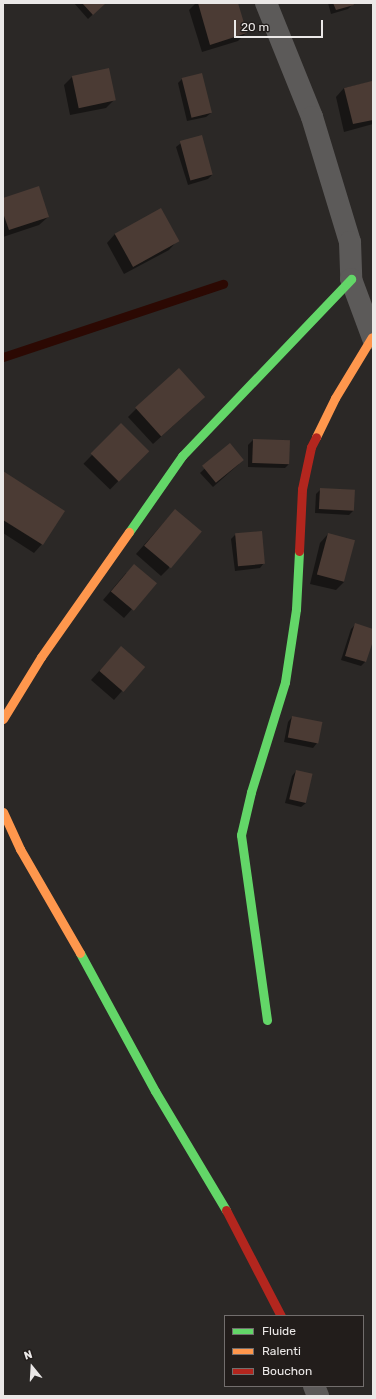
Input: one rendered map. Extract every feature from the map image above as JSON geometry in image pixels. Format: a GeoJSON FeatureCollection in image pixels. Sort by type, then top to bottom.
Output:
{"type":"FeatureCollection","features":[{"type":"Feature","properties":{"kind":"street"},"geometry":{"type":"LineString","coordinates":[[266,3],[312,118],[350,242],[351,279],[373,338],[336,398],[311,447],[302,488],[296,609],[286,682],[251,792],[241,835],[267,1020]]}},
{"type":"Feature","properties":{"kind":"street"},"geometry":{"type":"LineString","coordinates":[[3,719],[40,657],[182,456],[351,279]]}},
{"type":"Feature","properties":{"kind":"street"},"geometry":{"type":"LineString","coordinates":[[3,812],[20,850],[91,972],[155,1091],[223,1203],[280,1315]]}},
{"type":"Feature","properties":{"kind":"building"},"geometry":{"type":"Polygon","coordinates":[[[82,3],[106,3],[93,15],[82,3]]]}},
{"type":"Feature","properties":{"kind":"building"},"geometry":{"type":"Polygon","coordinates":[[[198,3],[238,3],[247,33],[210,45],[198,3]]]}},
{"type":"Feature","properties":{"kind":"building"},"geometry":{"type":"Polygon","coordinates":[[[333,3],[353,3],[354,5],[336,10],[333,3]]]}},
{"type":"Feature","properties":{"kind":"building"},"geometry":{"type":"Polygon","coordinates":[[[109,68],[116,100],[79,108],[72,76],[109,68]]]}},
{"type":"Feature","properties":{"kind":"building"},"geometry":{"type":"Polygon","coordinates":[[[202,73],[212,113],[192,118],[182,78],[202,73]]]}},
{"type":"Feature","properties":{"kind":"building"},"geometry":{"type":"Polygon","coordinates":[[[372,81],[373,120],[353,124],[344,88],[372,81]]]}},
{"type":"Feature","properties":{"kind":"building"},"geometry":{"type":"Polygon","coordinates":[[[202,135],[213,175],[190,181],[180,141],[202,135]]]}},
{"type":"Feature","properties":{"kind":"building"},"geometry":{"type":"Polygon","coordinates":[[[39,186],[49,217],[9,230],[3,213],[3,198],[39,186]]]}},
{"type":"Feature","properties":{"kind":"building"},"geometry":{"type":"Polygon","coordinates":[[[161,208],[179,241],[133,267],[115,234],[161,208]]]}},
{"type":"Feature","properties":{"kind":"building"},"geometry":{"type":"Polygon","coordinates":[[[179,368],[205,397],[161,436],[135,407],[179,368]]]}},
{"type":"Feature","properties":{"kind":"building"},"geometry":{"type":"Polygon","coordinates":[[[121,423],[149,451],[119,482],[91,453],[121,423]]]}},
{"type":"Feature","properties":{"kind":"building"},"geometry":{"type":"Polygon","coordinates":[[[253,439],[290,440],[289,464],[252,463],[253,439]]]}},
{"type":"Feature","properties":{"kind":"building"},"geometry":{"type":"Polygon","coordinates":[[[230,443],[244,460],[216,483],[202,466],[230,443]]]}},
{"type":"Feature","properties":{"kind":"building"},"geometry":{"type":"Polygon","coordinates":[[[3,471],[65,511],[43,545],[3,520],[3,471]]]}},
{"type":"Feature","properties":{"kind":"building"},"geometry":{"type":"Polygon","coordinates":[[[320,488],[355,490],[354,511],[319,509],[320,488]]]}},
{"type":"Feature","properties":{"kind":"building"},"geometry":{"type":"Polygon","coordinates":[[[175,509],[202,531],[171,568],[144,546],[175,509]]]}},
{"type":"Feature","properties":{"kind":"building"},"geometry":{"type":"Polygon","coordinates":[[[262,531],[265,564],[238,566],[235,533],[262,531]]]}},
{"type":"Feature","properties":{"kind":"building"},"geometry":{"type":"Polygon","coordinates":[[[328,533],[355,540],[344,582],[317,575],[328,533]]]}},
{"type":"Feature","properties":{"kind":"building"},"geometry":{"type":"Polygon","coordinates":[[[134,564],[157,583],[134,611],[111,592],[134,564]]]}},
{"type":"Feature","properties":{"kind":"building"},"geometry":{"type":"Polygon","coordinates":[[[355,623],[373,629],[373,641],[366,662],[345,656],[355,623]]]}},
{"type":"Feature","properties":{"kind":"building"},"geometry":{"type":"Polygon","coordinates":[[[121,646],[145,667],[124,692],[99,671],[121,646]]]}},
{"type":"Feature","properties":{"kind":"building"},"geometry":{"type":"Polygon","coordinates":[[[292,716],[322,722],[318,744],[288,738],[292,716]]]}},
{"type":"Feature","properties":{"kind":"building"},"geometry":{"type":"Polygon","coordinates":[[[296,770],[313,774],[306,803],[289,799],[296,770]]]}},
{"type":"Feature","properties":{"kind":"waterway"},"geometry":{"type":"LineString","coordinates":[[3,357],[223,284]]}},
{"type":"Feature","properties":{"kind":"traffic: fast"},"geometry":{"type":"LineString","coordinates":[[129,532],[182,456],[351,279]]}},
{"type":"Feature","properties":{"kind":"traffic: fast"},"geometry":{"type":"LineString","coordinates":[[267,1020],[241,835],[251,792],[285,682],[296,609],[299,551]]}},
{"type":"Feature","properties":{"kind":"traffic: fast"},"geometry":{"type":"LineString","coordinates":[[80,953],[155,1091],[226,1210]]}},
{"type":"Feature","properties":{"kind":"traffic: slow"},"geometry":{"type":"LineString","coordinates":[[316,437],[335,398],[372,337]]}},
{"type":"Feature","properties":{"kind":"traffic: slow"},"geometry":{"type":"LineString","coordinates":[[3,719],[41,657],[129,532]]}},
{"type":"Feature","properties":{"kind":"traffic: slow"},"geometry":{"type":"LineString","coordinates":[[3,812],[20,849],[80,953]]}},
{"type":"Feature","properties":{"kind":"traffic: jam"},"geometry":{"type":"LineString","coordinates":[[299,551],[302,489],[311,447],[316,437]]}},
{"type":"Feature","properties":{"kind":"traffic: jam"},"geometry":{"type":"LineString","coordinates":[[226,1210],[280,1315]]}}]}
